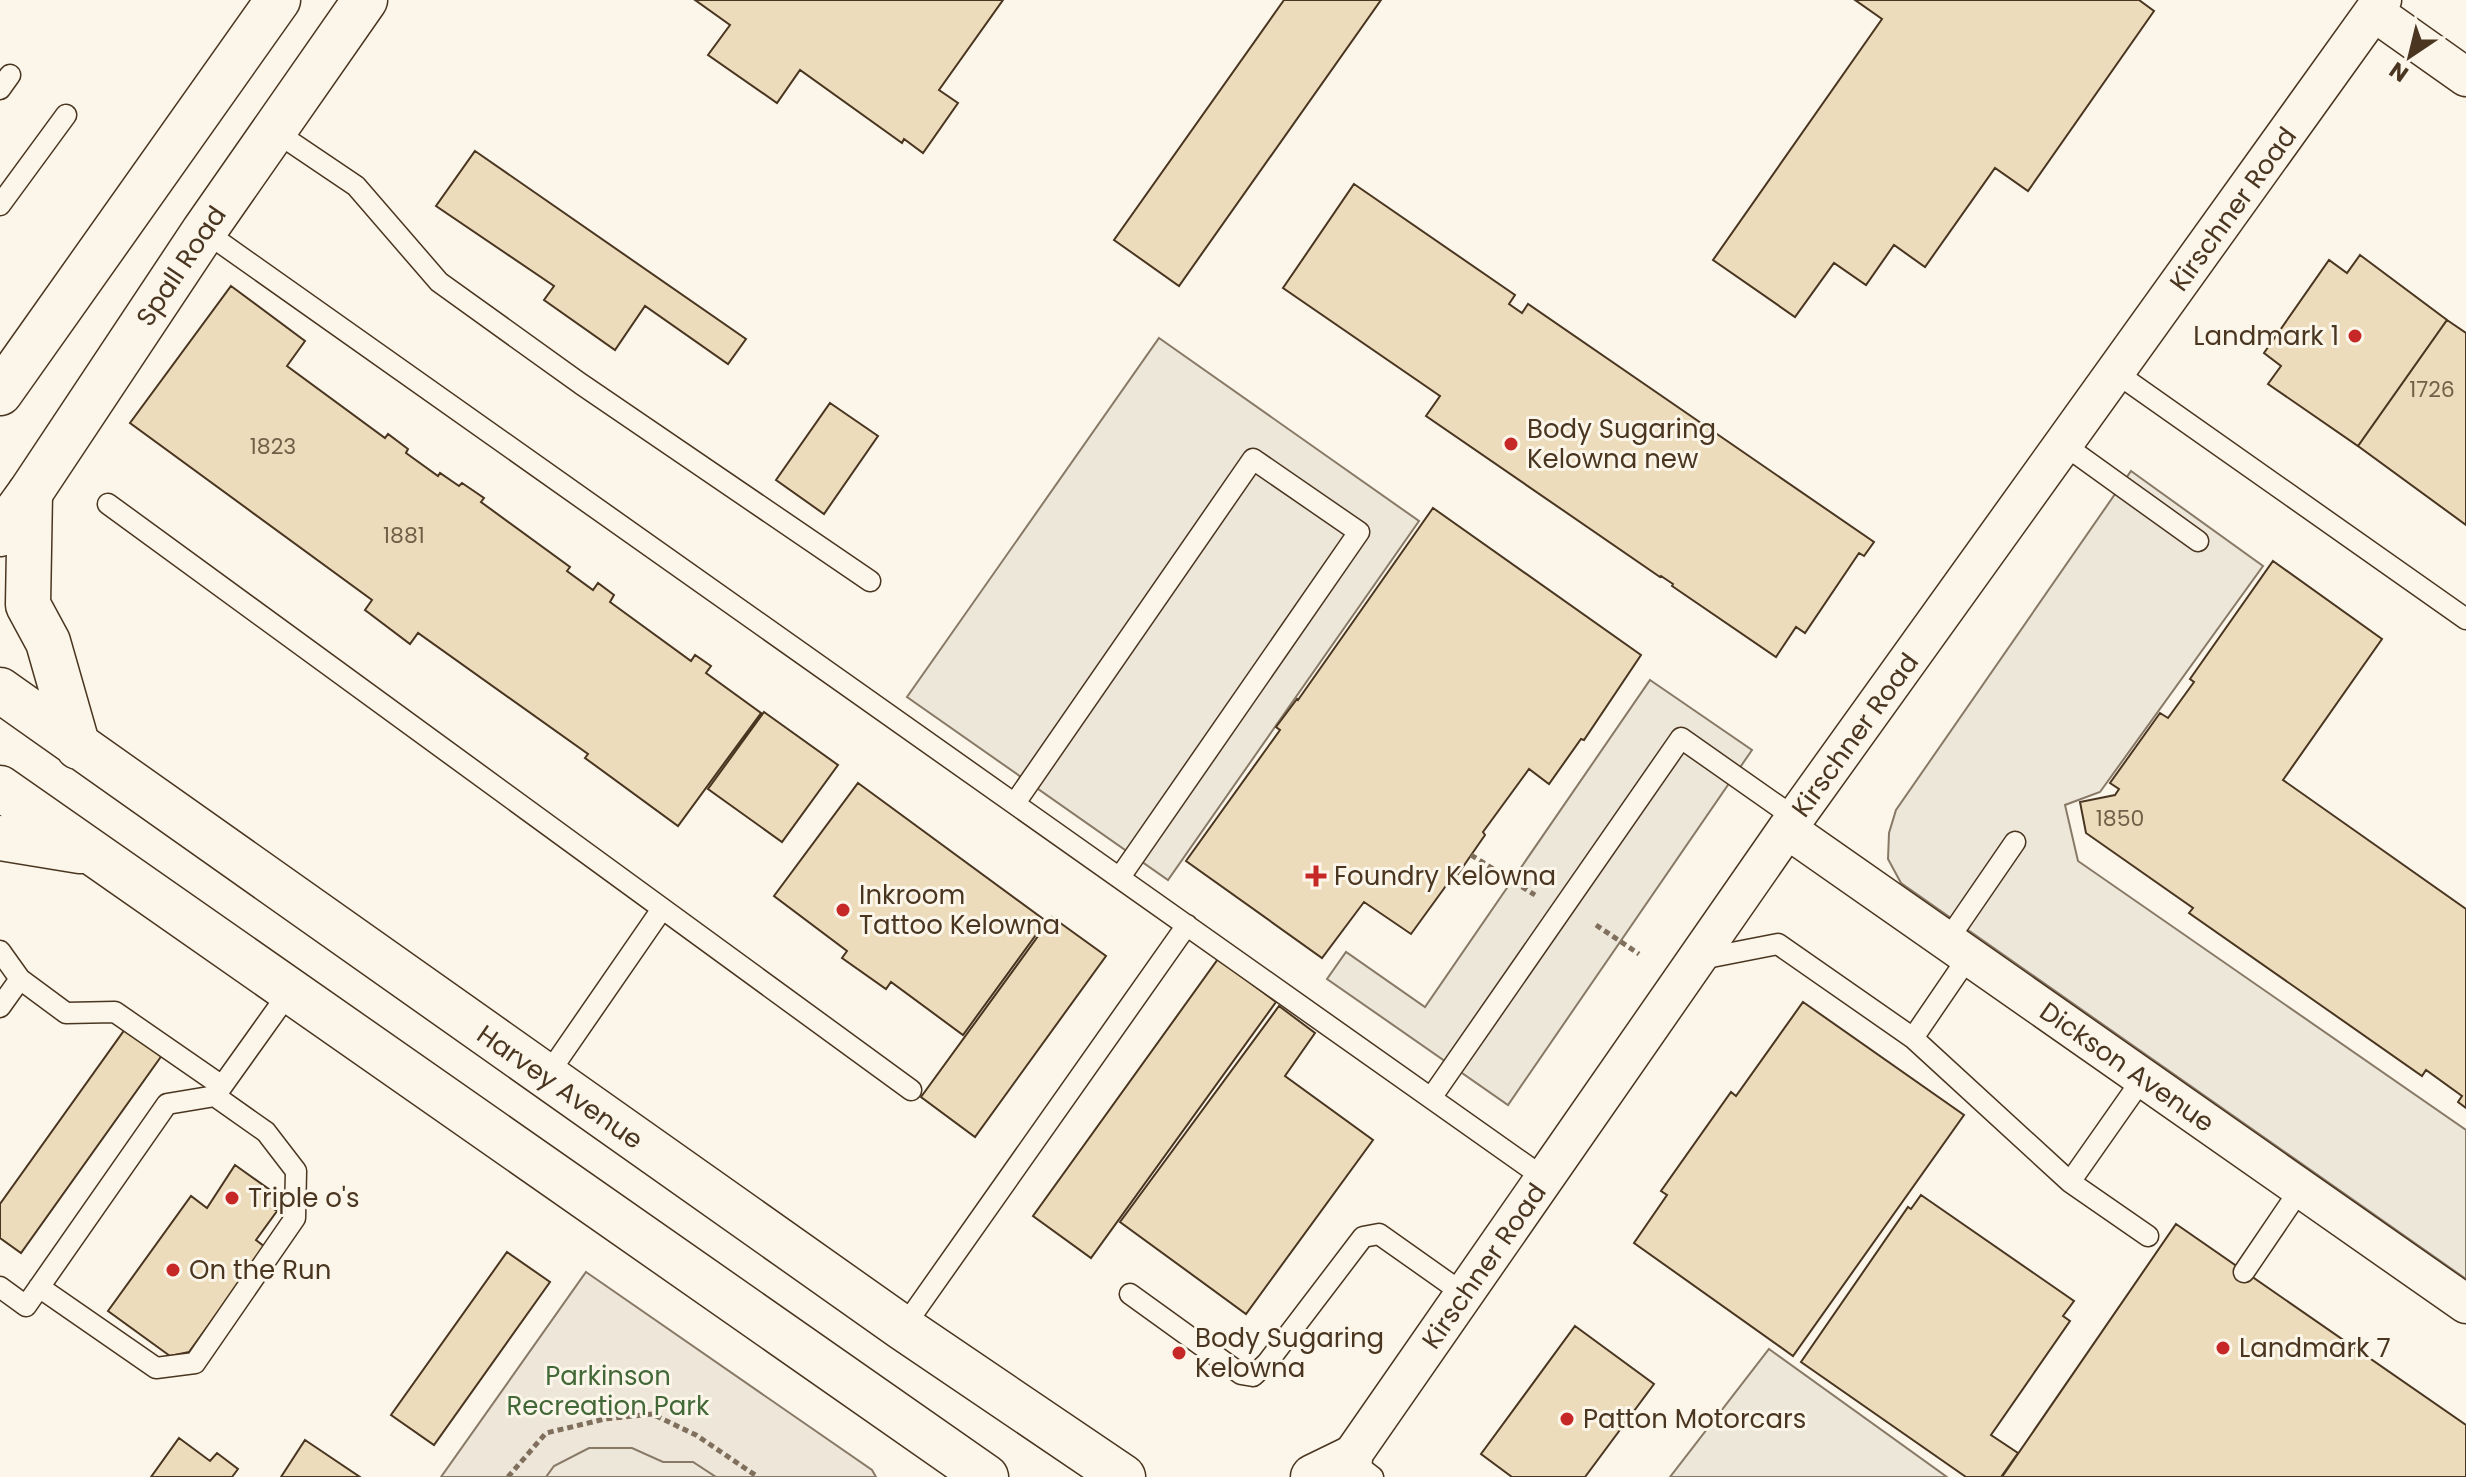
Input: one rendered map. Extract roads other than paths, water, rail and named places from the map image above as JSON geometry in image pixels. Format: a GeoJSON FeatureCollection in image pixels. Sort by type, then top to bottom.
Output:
{"type":"FeatureCollection","features":[{"type":"Feature","properties":{"kind":"main road"},"geometry":{"type":"LineString","coordinates":[[0,393],[278,0]]}},
{"type":"Feature","properties":{"kind":"main road","name":"Spall Road"},"geometry":{"type":"LineString","coordinates":[[0,534],[273,130],[365,0]]}},
{"type":"Feature","properties":{"kind":"main road"},"geometry":{"type":"LineString","coordinates":[[30,493],[28,605],[48,642],[78,747]]}},
{"type":"Feature","properties":{"kind":"main road","name":"Harvey Avenue"},"geometry":{"type":"LineString","coordinates":[[0,690],[903,1328],[1123,1477]]}},
{"type":"Feature","properties":{"kind":"main road"},"geometry":{"type":"LineString","coordinates":[[0,788],[986,1477]]}},
{"type":"Feature","properties":{"kind":"main road"},"geometry":{"type":"LineString","coordinates":[[0,838],[93,853]]}},
{"type":"Feature","properties":{"kind":"street"},"geometry":{"type":"LineString","coordinates":[[2378,6],[2466,77]]}},
{"type":"Feature","properties":{"kind":"street","name":"Kirschner Road"},"geometry":{"type":"LineString","coordinates":[[1343,1472],[1791,823],[2378,6]]}},
{"type":"Feature","properties":{"kind":"street","name":"Dickson Avenue"},"geometry":{"type":"LineString","coordinates":[[1791,823],[1958,948],[2466,1304]]}},
{"type":"Feature","properties":{"kind":"lane"},"geometry":{"type":"LineString","coordinates":[[0,205],[66,115]]}},
{"type":"Feature","properties":{"kind":"lane"},"geometry":{"type":"LineString","coordinates":[[273,130],[356,186],[439,282],[581,384],[870,581]]}},
{"type":"Feature","properties":{"kind":"lane"},"geometry":{"type":"LineString","coordinates":[[204,231],[1544,1178]]}},
{"type":"Feature","properties":{"kind":"lane"},"geometry":{"type":"LineString","coordinates":[[2115,372],[2466,619]]}},
{"type":"Feature","properties":{"kind":"lane"},"geometry":{"type":"LineString","coordinates":[[2063,444],[2198,541]]}},
{"type":"Feature","properties":{"kind":"lane"},"geometry":{"type":"LineString","coordinates":[[1015,803],[1253,459],[1359,532],[1120,877]]}},
{"type":"Feature","properties":{"kind":"lane"},"geometry":{"type":"LineString","coordinates":[[108,504],[911,1090]]}},
{"type":"Feature","properties":{"kind":"lane"},"geometry":{"type":"LineString","coordinates":[[1431,1098],[1681,738],[1791,823]]}},
{"type":"Feature","properties":{"kind":"lane"},"geometry":{"type":"LineString","coordinates":[[1913,1038],[2015,842]]}},
{"type":"Feature","properties":{"kind":"lane"},"geometry":{"type":"LineString","coordinates":[[546,1077],[662,909]]}},
{"type":"Feature","properties":{"kind":"lane"},"geometry":{"type":"LineString","coordinates":[[903,1328],[1187,925]]}},
{"type":"Feature","properties":{"kind":"lane"},"geometry":{"type":"LineString","coordinates":[[1696,960],[1778,944],[1913,1038],[2070,1182],[2148,1236]]}},
{"type":"Feature","properties":{"kind":"lane"},"geometry":{"type":"LineString","coordinates":[[0,951],[20,979],[66,1013],[115,1012],[219,1091],[266,1132],[296,1171],[295,1218],[195,1363],[156,1368],[39,1287]]}},
{"type":"Feature","properties":{"kind":"lane"},"geometry":{"type":"LineString","coordinates":[[0,1007],[20,979]]}},
{"type":"Feature","properties":{"kind":"lane"},"geometry":{"type":"LineString","coordinates":[[0,1287],[26,1306],[167,1104],[219,1091],[290,991]]}},
{"type":"Feature","properties":{"kind":"lane"},"geometry":{"type":"LineString","coordinates":[[2070,1182],[2143,1078]]}},
{"type":"Feature","properties":{"kind":"lane"},"geometry":{"type":"LineString","coordinates":[[2244,1272],[2301,1188]]}},
{"type":"Feature","properties":{"kind":"lane"},"geometry":{"type":"LineString","coordinates":[[1130,1294],[1241,1374],[1253,1376],[1267,1363],[1363,1237],[1379,1234],[1464,1294]]}},
{"type":"Feature","properties":{"kind":"place","name":"Landmark 1"},"geometry":{"type":"Point","coordinates":[2355,336]}},
{"type":"Feature","properties":{"kind":"place","name":"Body Sugaring Kelowna new"},"geometry":{"type":"Point","coordinates":[1511,444]}},
{"type":"Feature","properties":{"kind":"place","name":"Foundry Kelowna"},"geometry":{"type":"Point","coordinates":[1316,876]}},
{"type":"Feature","properties":{"kind":"place","name":"Inkroom Tattoo Kelowna"},"geometry":{"type":"Point","coordinates":[843,910]}},
{"type":"Feature","properties":{"kind":"place","name":"Triple o's"},"geometry":{"type":"Point","coordinates":[232,1198]}},
{"type":"Feature","properties":{"kind":"place","name":"On the Run"},"geometry":{"type":"Point","coordinates":[173,1270]}},
{"type":"Feature","properties":{"kind":"place","name":"Landmark 7"},"geometry":{"type":"Point","coordinates":[2223,1348]}},
{"type":"Feature","properties":{"kind":"place","name":"Body Sugaring Kelowna"},"geometry":{"type":"Point","coordinates":[1179,1353]}},
{"type":"Feature","properties":{"kind":"place","name":"Patton Motorcars"},"geometry":{"type":"Point","coordinates":[1567,1419]}},
{"type":"Feature","properties":{"kind":"park label","name":"Parkinson Recreation Park"},"geometry":{"type":"Point","coordinates":[608,1391]}}]}
